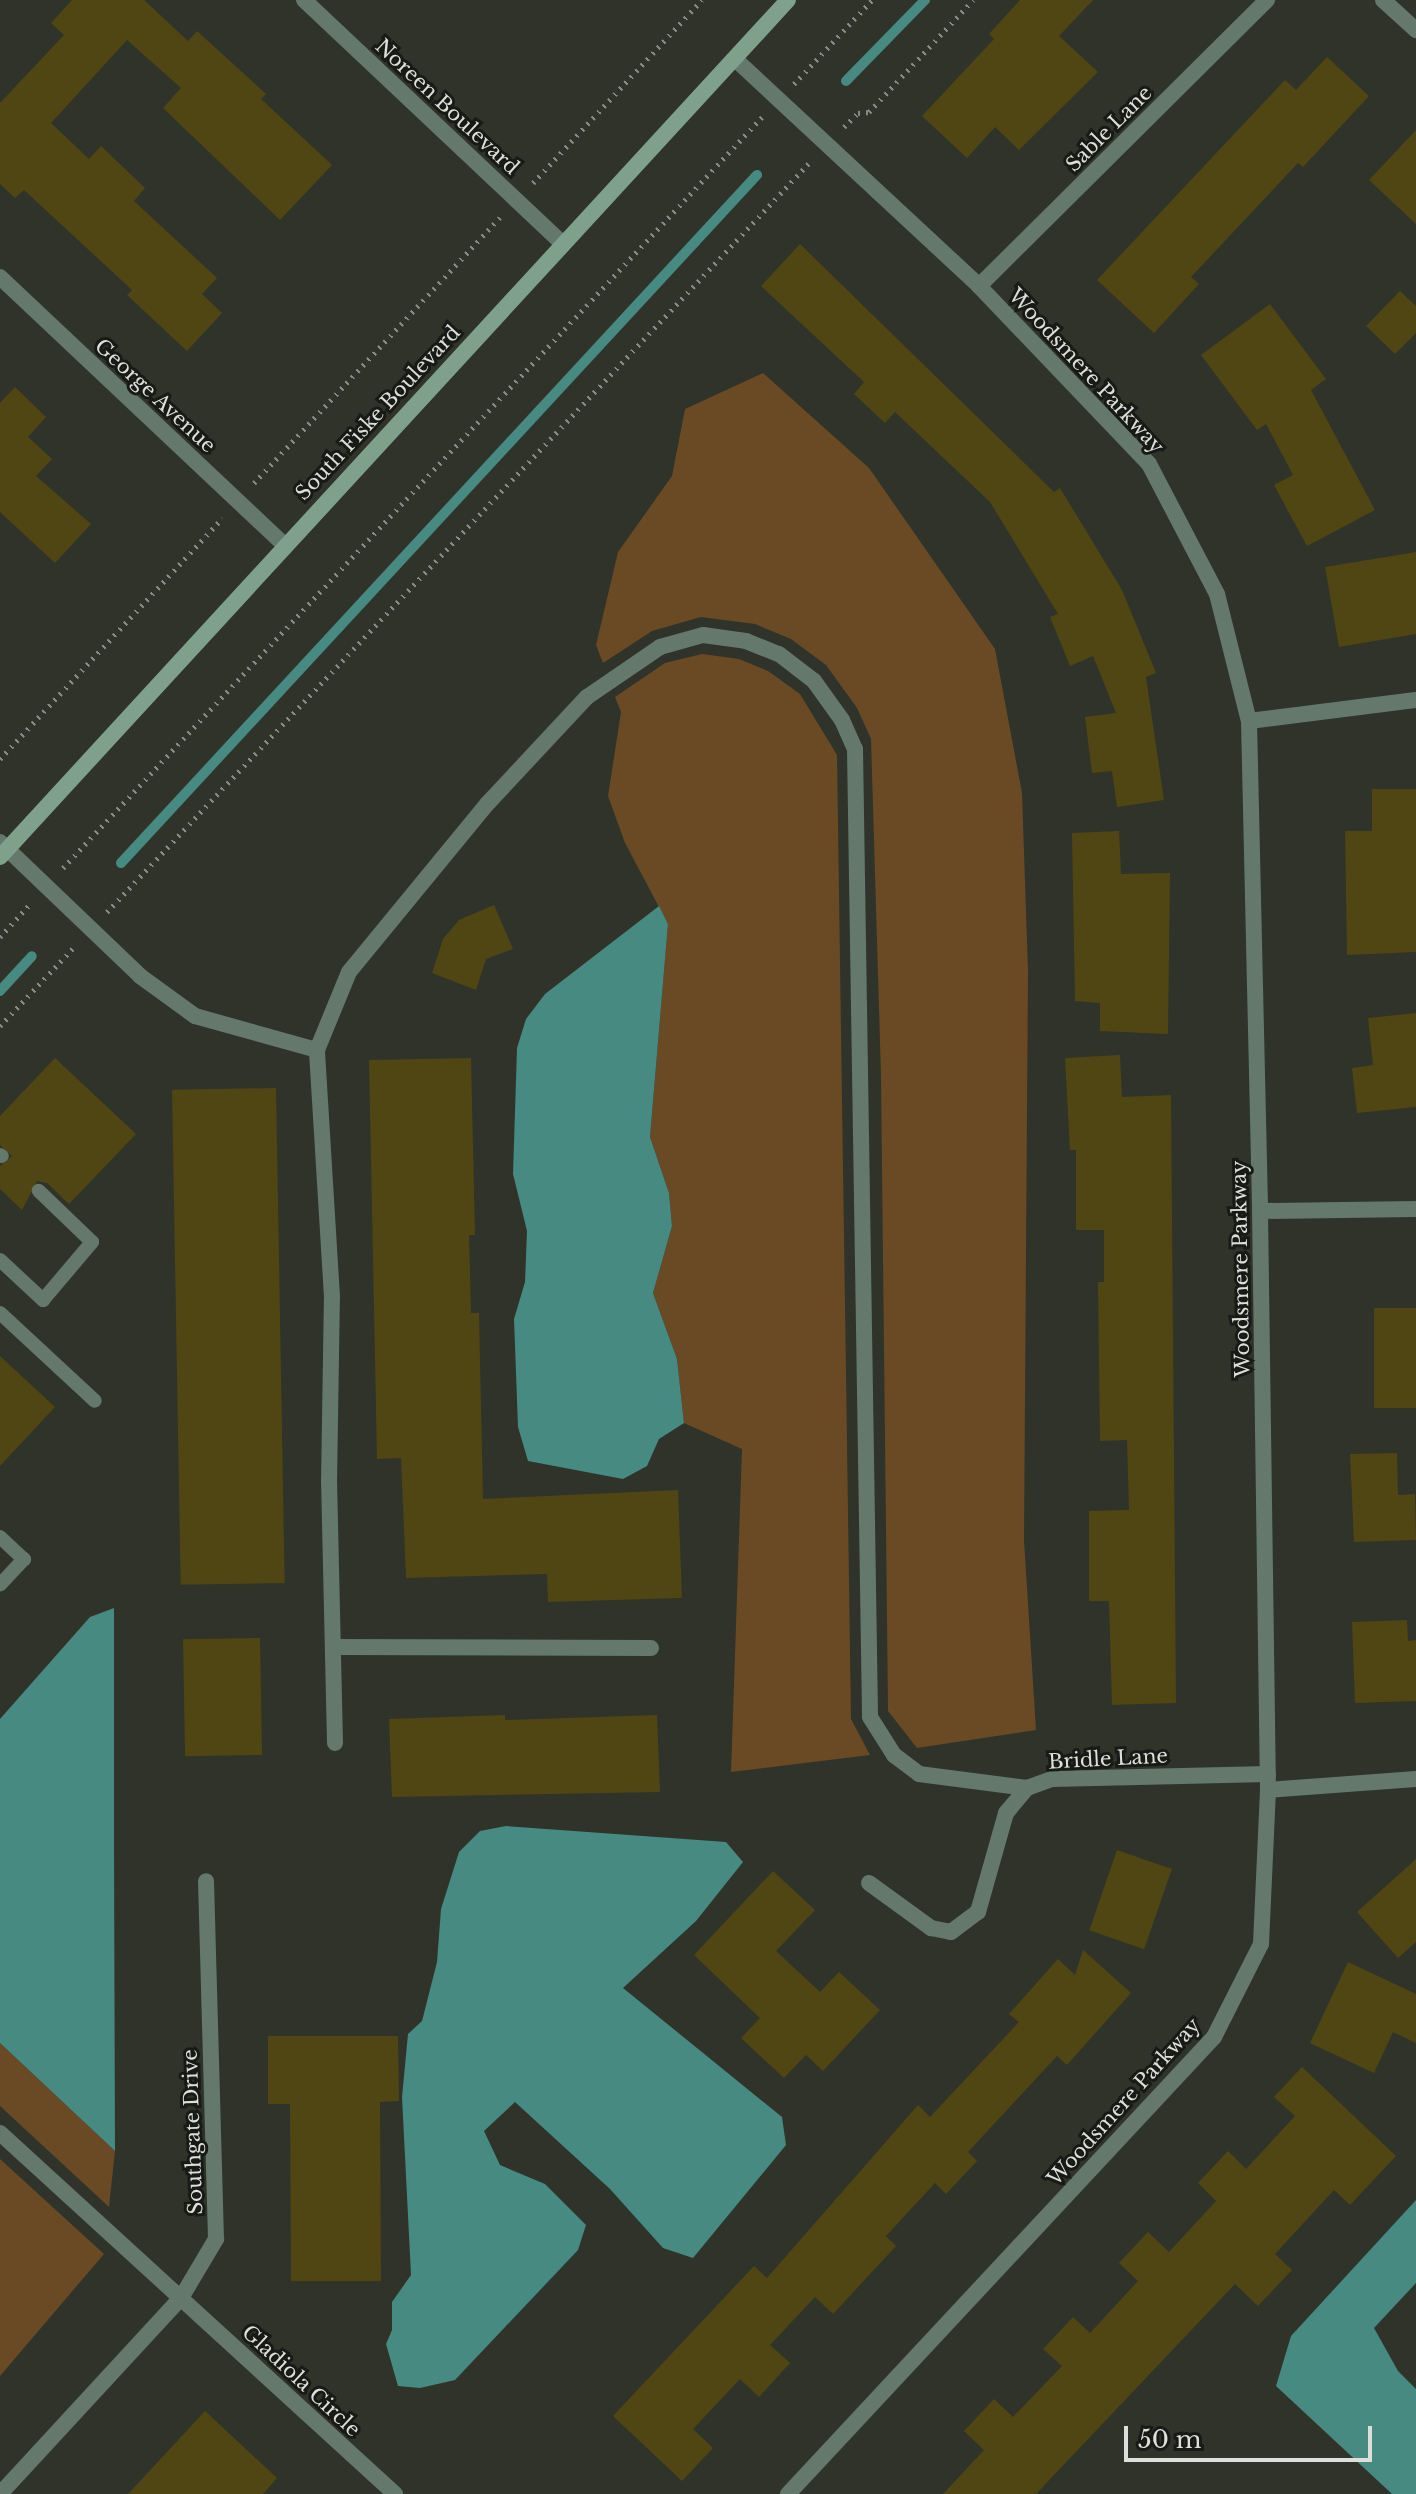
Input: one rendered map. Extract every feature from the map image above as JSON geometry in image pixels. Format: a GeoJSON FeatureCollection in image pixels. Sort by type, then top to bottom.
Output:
{"type":"FeatureCollection","features":[{"type":"Feature","properties":{"kind":"main road","name":"South Fiske Boulevard"},"geometry":{"type":"LineString","coordinates":[[2,849],[788,0]]}},
{"type":"Feature","properties":{"kind":"street","name":"Noreen Boulevard"},"geometry":{"type":"LineString","coordinates":[[304,0],[563,244]]}},
{"type":"Feature","properties":{"kind":"street","name":"Sable Lane"},"geometry":{"type":"LineString","coordinates":[[979,286],[1267,0]]}},
{"type":"Feature","properties":{"kind":"street"},"geometry":{"type":"LineString","coordinates":[[1383,0],[1416,30]]}},
{"type":"Feature","properties":{"kind":"street","name":"Woodsmere Parkway"},"geometry":{"type":"LineString","coordinates":[[735,59],[979,286],[1149,464],[1217,594],[1249,721],[1260,1211],[1268,1782],[1261,1944],[1214,2037],[788,2494]]}},
{"type":"Feature","properties":{"kind":"street","name":"George Avenue"},"geometry":{"type":"LineString","coordinates":[[0,277],[283,544]]}},
{"type":"Feature","properties":{"kind":"street"},"geometry":{"type":"LineString","coordinates":[[335,1743],[332,1297],[317,1050],[349,972],[488,803],[587,697],[628,665],[660,647],[703,635],[746,641],[779,654],[814,681],[842,720],[855,749],[870,1717],[894,1755],[919,1774],[1027,1788]]}},
{"type":"Feature","properties":{"kind":"street"},"geometry":{"type":"LineString","coordinates":[[1249,721],[1416,700]]}},
{"type":"Feature","properties":{"kind":"street"},"geometry":{"type":"LineString","coordinates":[[2,849],[46,886],[140,976],[195,1016],[317,1050]]}},
{"type":"Feature","properties":{"kind":"street"},"geometry":{"type":"LineString","coordinates":[[1260,1211],[1416,1209]]}},
{"type":"Feature","properties":{"kind":"street"},"geometry":{"type":"LineString","coordinates":[[333,1647],[651,1648]]}},
{"type":"Feature","properties":{"kind":"street","name":"Bridle Lane"},"geometry":{"type":"LineString","coordinates":[[869,1883],[931,1928],[951,1932],[969,1924],[989,1886],[1006,1813],[1027,1788],[1052,1779],[1268,1782],[1416,1779]]}},
{"type":"Feature","properties":{"kind":"street","name":"Southgate Drive"},"geometry":{"type":"LineString","coordinates":[[0,2494],[181,2298],[216,2239],[206,1881]]}},
{"type":"Feature","properties":{"kind":"street","name":"Gladiola Circle"},"geometry":{"type":"LineString","coordinates":[[0,2133],[395,2494]]}},
{"type":"Feature","properties":{"kind":"lane"},"geometry":{"type":"LineString","coordinates":[[0,1260],[43,1300],[92,1242],[39,1191]]}},
{"type":"Feature","properties":{"kind":"lane"},"geometry":{"type":"LineString","coordinates":[[0,1313],[95,1401]]}},
{"type":"Feature","properties":{"kind":"lane"},"geometry":{"type":"LineString","coordinates":[[0,1537],[24,1559],[0,1585]]}},
{"type":"Feature","properties":{"kind":"path"},"geometry":{"type":"LineString","coordinates":[[533,183],[702,0]]}},
{"type":"Feature","properties":{"kind":"path"},"geometry":{"type":"LineString","coordinates":[[0,937],[872,0]]}},
{"type":"Feature","properties":{"kind":"path"},"geometry":{"type":"LineString","coordinates":[[0,1026],[827,145],[858,113],[869,112],[973,0]]}},
{"type":"Feature","properties":{"kind":"path"},"geometry":{"type":"LineString","coordinates":[[254,483],[500,217]]}},
{"type":"Feature","properties":{"kind":"path"},"geometry":{"type":"LineString","coordinates":[[0,759],[222,518]]}},
{"type":"Feature","properties":{"kind":"shaded area"},"geometry":{"type":"Polygon","coordinates":[[[763,373],[869,468],[995,649],[1022,793],[1028,971],[1024,1540],[1036,1730],[917,1748],[888,1711],[881,1076],[871,739],[857,708],[826,665],[791,639],[755,624],[701,617],[652,631],[603,663],[596,645],[618,552],[672,476],[685,409],[763,373]]]}},
{"type":"Feature","properties":{"kind":"shaded area"},"geometry":{"type":"Polygon","coordinates":[[[702,654],[739,659],[768,671],[800,694],[837,755],[851,1719],[870,1755],[731,1772],[742,1449],[684,1423],[677,1359],[653,1293],[672,1226],[669,1193],[650,1137],[668,924],[625,843],[608,796],[621,712],[615,697],[665,663],[702,654]]]}},
{"type":"Feature","properties":{"kind":"shaded area"},"geometry":{"type":"Polygon","coordinates":[[[0,2043],[115,2151],[109,2207],[0,2106],[0,2043]]]}},
{"type":"Feature","properties":{"kind":"shaded area"},"geometry":{"type":"Polygon","coordinates":[[[0,2159],[104,2254],[0,2376],[0,2159]]]}},
{"type":"Feature","properties":{"kind":"water"},"geometry":{"type":"Polygon","coordinates":[[[659,906],[668,924],[650,1137],[669,1193],[672,1226],[653,1293],[677,1359],[684,1423],[659,1439],[647,1466],[623,1479],[528,1461],[518,1427],[514,1319],[525,1282],[527,1231],[513,1174],[517,1048],[526,1019],[545,994],[659,906]]]}},
{"type":"Feature","properties":{"kind":"water"},"geometry":{"type":"Polygon","coordinates":[[[114,1608],[115,2151],[0,2043],[0,1719],[90,1617],[114,1608]]]}},
{"type":"Feature","properties":{"kind":"water"},"geometry":{"type":"Polygon","coordinates":[[[506,1826],[726,1842],[743,1862],[696,1921],[623,1988],[782,2117],[786,2145],[693,2258],[663,2248],[610,2189],[515,2102],[484,2131],[500,2165],[545,2184],[586,2225],[578,2250],[455,2380],[420,2388],[398,2386],[386,2344],[392,2330],[392,2302],[411,2275],[402,2097],[408,2034],[422,2021],[437,1962],[441,1909],[459,1852],[480,1831],[506,1826]]]}},
{"type":"Feature","properties":{"kind":"water"},"geometry":{"type":"Polygon","coordinates":[[[1416,2200],[1416,2283],[1374,2328],[1398,2371],[1416,2389],[1416,2494],[1392,2494],[1276,2386],[1291,2336],[1416,2200]]]}},
{"type":"Feature","properties":{"kind":"building"},"geometry":{"type":"Polygon","coordinates":[[[72,0],[144,0],[188,41],[197,31],[266,94],[261,99],[332,165],[280,220],[163,108],[181,88],[127,40],[51,123],[89,159],[101,146],[145,188],[134,201],[217,278],[202,294],[222,313],[187,351],[127,295],[132,290],[24,190],[15,198],[0,184],[0,103],[64,35],[51,23],[72,0]]]}},
{"type":"Feature","properties":{"kind":"building"},"geometry":{"type":"Polygon","coordinates":[[[1020,0],[1093,0],[1059,36],[1098,72],[1019,150],[995,127],[967,158],[922,116],[994,39],[989,34],[1020,0]]]}},
{"type":"Feature","properties":{"kind":"building"},"geometry":{"type":"Polygon","coordinates":[[[1327,57],[1369,96],[1303,167],[1298,163],[1191,277],[1199,284],[1154,333],[1097,280],[1285,80],[1296,90],[1327,57]]]}},
{"type":"Feature","properties":{"kind":"building"},"geometry":{"type":"Polygon","coordinates":[[[1416,130],[1416,224],[1369,180],[1416,130]]]}},
{"type":"Feature","properties":{"kind":"building"},"geometry":{"type":"Polygon","coordinates":[[[800,244],[1054,492],[1060,488],[1122,590],[1156,673],[1146,677],[1164,800],[1117,807],[1112,771],[1092,773],[1085,717],[1116,713],[1093,656],[1070,666],[1050,617],[1058,614],[990,502],[895,412],[885,423],[854,394],[864,382],[761,286],[800,244]]]}},
{"type":"Feature","properties":{"kind":"building"},"geometry":{"type":"Polygon","coordinates":[[[1400,291],[1416,306],[1416,333],[1395,354],[1366,326],[1400,291]]]}},
{"type":"Feature","properties":{"kind":"building"},"geometry":{"type":"Polygon","coordinates":[[[1270,304],[1326,379],[1311,390],[1375,510],[1307,546],[1274,485],[1293,475],[1266,424],[1257,430],[1201,355],[1270,304]]]}},
{"type":"Feature","properties":{"kind":"building"},"geometry":{"type":"Polygon","coordinates":[[[15,387],[46,417],[28,437],[52,459],[36,476],[91,524],[55,563],[0,512],[0,403],[15,387]]]}},
{"type":"Feature","properties":{"kind":"building"},"geometry":{"type":"Polygon","coordinates":[[[1416,552],[1416,634],[1339,647],[1325,567],[1416,552]]]}},
{"type":"Feature","properties":{"kind":"building"},"geometry":{"type":"Polygon","coordinates":[[[1372,789],[1416,789],[1416,952],[1347,955],[1345,831],[1372,831],[1372,789]]]}},
{"type":"Feature","properties":{"kind":"building"},"geometry":{"type":"Polygon","coordinates":[[[1119,831],[1121,874],[1170,873],[1168,1034],[1100,1031],[1100,1003],[1075,1001],[1072,833],[1119,831]]]}},
{"type":"Feature","properties":{"kind":"building"},"geometry":{"type":"Polygon","coordinates":[[[494,905],[513,949],[486,959],[476,990],[432,973],[443,939],[459,920],[494,905]]]}},
{"type":"Feature","properties":{"kind":"building"},"geometry":{"type":"Polygon","coordinates":[[[1416,1013],[1416,1107],[1357,1113],[1352,1068],[1373,1065],[1368,1018],[1416,1013]]]}},
{"type":"Feature","properties":{"kind":"building"},"geometry":{"type":"Polygon","coordinates":[[[1120,1055],[1122,1097],[1171,1095],[1176,1703],[1112,1705],[1109,1601],[1089,1601],[1089,1511],[1129,1510],[1127,1440],[1100,1441],[1098,1282],[1104,1282],[1104,1230],[1076,1230],[1076,1150],[1070,1150],[1065,1058],[1120,1055]]]}},
{"type":"Feature","properties":{"kind":"building"},"geometry":{"type":"Polygon","coordinates":[[[55,1058],[136,1134],[69,1204],[47,1183],[37,1181],[22,1210],[0,1189],[0,1166],[12,1156],[0,1145],[0,1116],[55,1058]]]}},
{"type":"Feature","properties":{"kind":"building"},"geometry":{"type":"Polygon","coordinates":[[[471,1058],[475,1235],[469,1235],[471,1313],[479,1313],[483,1499],[678,1490],[682,1598],[548,1602],[547,1574],[406,1578],[401,1458],[377,1459],[369,1060],[471,1058]]]}},
{"type":"Feature","properties":{"kind":"building"},"geometry":{"type":"Polygon","coordinates":[[[276,1088],[285,1583],[181,1585],[172,1090],[276,1088]]]}},
{"type":"Feature","properties":{"kind":"building"},"geometry":{"type":"Polygon","coordinates":[[[1374,1308],[1416,1308],[1416,1408],[1374,1408],[1374,1308]]]}},
{"type":"Feature","properties":{"kind":"building"},"geometry":{"type":"Polygon","coordinates":[[[0,1356],[55,1407],[0,1466],[0,1356]]]}},
{"type":"Feature","properties":{"kind":"building"},"geometry":{"type":"Polygon","coordinates":[[[1397,1453],[1398,1495],[1415,1494],[1416,1540],[1354,1542],[1350,1454],[1397,1453]]]}},
{"type":"Feature","properties":{"kind":"building"},"geometry":{"type":"Polygon","coordinates":[[[1407,1620],[1408,1641],[1416,1640],[1416,1701],[1355,1703],[1352,1622],[1407,1620]]]}},
{"type":"Feature","properties":{"kind":"building"},"geometry":{"type":"Polygon","coordinates":[[[260,1638],[262,1755],[185,1756],[183,1639],[260,1638]]]}},
{"type":"Feature","properties":{"kind":"building"},"geometry":{"type":"Polygon","coordinates":[[[505,1715],[505,1720],[657,1715],[660,1792],[392,1797],[389,1719],[505,1715]]]}},
{"type":"Feature","properties":{"kind":"building"},"geometry":{"type":"Polygon","coordinates":[[[1117,1850],[1172,1869],[1144,1949],[1089,1930],[1117,1850]]]}},
{"type":"Feature","properties":{"kind":"building"},"geometry":{"type":"Polygon","coordinates":[[[1416,1859],[1416,1942],[1398,1958],[1357,1912],[1416,1859]]]}},
{"type":"Feature","properties":{"kind":"building"},"geometry":{"type":"Polygon","coordinates":[[[773,1871],[815,1910],[776,1951],[820,1992],[839,1972],[880,2010],[823,2071],[806,2055],[784,2078],[741,2038],[760,2018],[694,1955],[773,1871]]]}},
{"type":"Feature","properties":{"kind":"building"},"geometry":{"type":"Polygon","coordinates":[[[1083,1950],[1131,1993],[1067,2065],[1057,2056],[968,2152],[977,2161],[946,2194],[935,2183],[886,2236],[896,2246],[833,2314],[815,2297],[770,2345],[790,2363],[759,2397],[740,2379],[693,2429],[713,2448],[682,2481],[613,2416],[754,2266],[767,2278],[918,2105],[930,2117],[1019,2022],[1009,2014],[1058,1959],[1075,1975],[1083,1950]]]}},
{"type":"Feature","properties":{"kind":"building"},"geometry":{"type":"Polygon","coordinates":[[[1348,1962],[1416,1994],[1416,2043],[1393,2032],[1374,2073],[1310,2043],[1348,1962]]]}},
{"type":"Feature","properties":{"kind":"building"},"geometry":{"type":"Polygon","coordinates":[[[268,2036],[398,2036],[399,2101],[380,2102],[381,2281],[291,2281],[290,2104],[268,2104],[268,2036]]]}},
{"type":"Feature","properties":{"kind":"building"},"geometry":{"type":"Polygon","coordinates":[[[1302,2067],[1396,2156],[1350,2205],[1334,2190],[1275,2254],[1292,2270],[1258,2306],[1235,2284],[1036,2494],[943,2494],[984,2450],[964,2431],[994,2399],[1013,2417],[1062,2366],[1043,2349],[1073,2317],[1090,2333],[1138,2281],[1119,2263],[1148,2232],[1169,2252],[1216,2201],[1198,2183],[1228,2151],[1246,2169],[1295,2116],[1274,2097],[1302,2067]]]}},
{"type":"Feature","properties":{"kind":"building"},"geometry":{"type":"Polygon","coordinates":[[[205,2411],[277,2478],[263,2494],[128,2494],[205,2411]]]}},
{"type":"Feature","properties":{"kind":"waterway"},"geometry":{"type":"LineString","coordinates":[[846,81],[925,0]]}},
{"type":"Feature","properties":{"kind":"waterway"},"geometry":{"type":"LineString","coordinates":[[121,863],[757,175]]}},
{"type":"Feature","properties":{"kind":"waterway"},"geometry":{"type":"LineString","coordinates":[[0,991],[32,956]]}}]}
